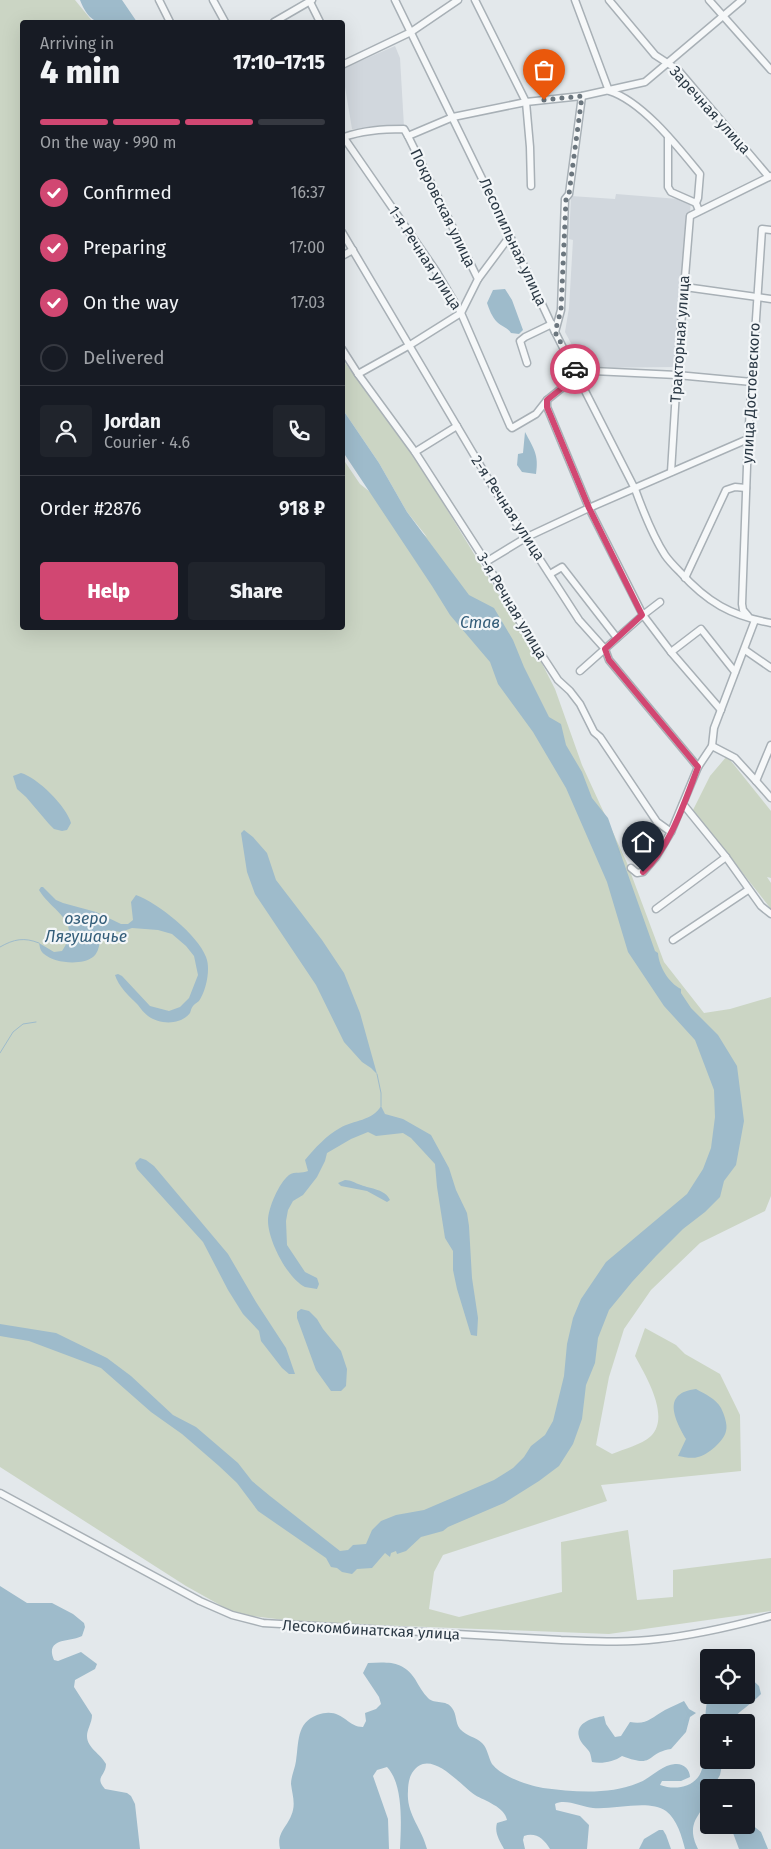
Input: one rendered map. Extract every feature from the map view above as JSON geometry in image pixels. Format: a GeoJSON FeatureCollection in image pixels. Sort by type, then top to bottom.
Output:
{"type":"FeatureCollection","features":[{"type":"Feature","properties":{"kind":"street"},"geometry":{"type":"LineString","coordinates":[[213,0],[224,20]]}},
{"type":"Feature","properties":{"kind":"street","name":"Лесопильная улица"},"geometry":{"type":"LineString","coordinates":[[395,0],[555,332],[635,489],[644,515],[665,556],[700,594],[715,604],[771,623]]}},
{"type":"Feature","properties":{"kind":"street"},"geometry":{"type":"LineString","coordinates":[[345,64],[411,32],[458,0]]}},
{"type":"Feature","properties":{"kind":"street"},"geometry":{"type":"LineString","coordinates":[[475,0],[526,102],[531,186]]}},
{"type":"Feature","properties":{"kind":"street"},"geometry":{"type":"LineString","coordinates":[[575,0],[609,91]]}},
{"type":"Feature","properties":{"kind":"street","name":"Заречная улица"},"geometry":{"type":"LineString","coordinates":[[609,0],[655,54],[678,70],[770,177]]}},
{"type":"Feature","properties":{"kind":"street"},"geometry":{"type":"LineString","coordinates":[[709,0],[771,70]]}},
{"type":"Feature","properties":{"kind":"street"},"geometry":{"type":"LineString","coordinates":[[345,135],[378,128],[404,129],[408,136],[453,117],[526,102],[582,96],[645,82],[742,0]]}},
{"type":"Feature","properties":{"kind":"street"},"geometry":{"type":"LineString","coordinates":[[161,1],[169,20]]}},
{"type":"Feature","properties":{"kind":"street"},"geometry":{"type":"LineString","coordinates":[[277,20],[310,1],[319,20]]}},
{"type":"Feature","properties":{"kind":"street"},"geometry":{"type":"LineString","coordinates":[[609,91],[622,95],[634,104],[662,130],[700,174],[696,203],[699,211],[770,177]]}},
{"type":"Feature","properties":{"kind":"street"},"geometry":{"type":"LineString","coordinates":[[555,332],[560,315],[566,199],[569,194],[582,96]]}},
{"type":"Feature","properties":{"kind":"street","name":"Покровская улица"},"geometry":{"type":"LineString","coordinates":[[408,136],[478,279]]}},
{"type":"Feature","properties":{"kind":"street"},"geometry":{"type":"LineString","coordinates":[[668,137],[668,187],[671,192],[696,203]]}},
{"type":"Feature","properties":{"kind":"street","name":"1-я Речная улица"},"geometry":{"type":"LineString","coordinates":[[345,139],[436,271],[461,313],[510,426],[512,428],[536,414],[547,400]]}},
{"type":"Feature","properties":{"kind":"street","name":"Тракторная улица"},"geometry":{"type":"LineString","coordinates":[[671,472],[688,225],[690,216],[699,211]]}},
{"type":"Feature","properties":{"kind":"street","name":"улица Достоевского"},"geometry":{"type":"LineString","coordinates":[[752,618],[743,610],[742,604],[748,439],[762,229],[771,230]]}},
{"type":"Feature","properties":{"kind":"street"},"geometry":{"type":"LineString","coordinates":[[358,374],[410,345],[461,313],[478,279],[510,236]]}},
{"type":"Feature","properties":{"kind":"street","name":"2-я Речная улица"},"geometry":{"type":"LineString","coordinates":[[345,237],[494,487],[580,620],[605,649],[609,660],[698,767]]}},
{"type":"Feature","properties":{"kind":"street"},"geometry":{"type":"LineString","coordinates":[[345,254],[353,250]]}},
{"type":"Feature","properties":{"kind":"street"},"geometry":{"type":"LineString","coordinates":[[685,287],[771,298]]}},
{"type":"Feature","properties":{"kind":"street"},"geometry":{"type":"LineString","coordinates":[[527,363],[520,341],[551,323],[560,315]]}},
{"type":"Feature","properties":{"kind":"street","name":"3-я Речная улица"},"geometry":{"type":"LineString","coordinates":[[345,354],[415,452],[486,562],[520,622],[558,680],[580,704],[594,732],[600,737],[657,822],[670,832]]}},
{"type":"Feature","properties":{"kind":"street"},"geometry":{"type":"LineString","coordinates":[[721,710],[642,615],[589,508],[547,407],[547,400],[578,375],[593,371],[677,375],[752,382]]}},
{"type":"Feature","properties":{"kind":"street"},"geometry":{"type":"LineString","coordinates":[[415,452],[457,426]]}},
{"type":"Feature","properties":{"kind":"street"},"geometry":{"type":"LineString","coordinates":[[486,562],[527,537],[748,439]]}},
{"type":"Feature","properties":{"kind":"street"},"geometry":{"type":"LineString","coordinates":[[685,578],[726,490],[731,487],[746,488]]}},
{"type":"Feature","properties":{"kind":"street"},"geometry":{"type":"LineString","coordinates":[[550,574],[562,567],[617,638]]}},
{"type":"Feature","properties":{"kind":"street"},"geometry":{"type":"LineString","coordinates":[[580,671],[642,615],[660,602]]}},
{"type":"Feature","properties":{"kind":"street"},"geometry":{"type":"LineString","coordinates":[[631,868],[637,872],[643,872],[656,858],[683,804],[698,767],[712,746],[714,728],[744,650],[752,618]]}},
{"type":"Feature","properties":{"kind":"street"},"geometry":{"type":"LineString","coordinates":[[671,652],[701,630],[735,672]]}},
{"type":"Feature","properties":{"kind":"street"},"geometry":{"type":"LineString","coordinates":[[744,650],[771,668]]}},
{"type":"Feature","properties":{"kind":"street"},"geometry":{"type":"LineString","coordinates":[[756,781],[771,745]]}},
{"type":"Feature","properties":{"kind":"street"},"geometry":{"type":"LineString","coordinates":[[712,746],[736,758],[771,798]]}},
{"type":"Feature","properties":{"kind":"street"},"geometry":{"type":"LineString","coordinates":[[683,804],[726,857],[748,890],[761,906],[771,914]]}},
{"type":"Feature","properties":{"kind":"street"},"geometry":{"type":"LineString","coordinates":[[656,909],[726,857]]}},
{"type":"Feature","properties":{"kind":"street"},"geometry":{"type":"LineString","coordinates":[[673,940],[748,890]]}},
{"type":"Feature","properties":{"kind":"street","name":"Лесокомбинатская улица"},"geometry":{"type":"LineString","coordinates":[[0,1493],[200,1601],[232,1616],[263,1623],[551,1640],[608,1641],[656,1639],[695,1634],[771,1616]]}},
{"type":"Feature","properties":{"kind":"shaded area"},"geometry":{"type":"Polygon","coordinates":[[[395,46],[400,58],[404,127],[352,129],[345,87],[345,68],[395,46]]]}},
{"type":"Feature","properties":{"kind":"shaded area"},"geometry":{"type":"Polygon","coordinates":[[[616,194],[691,200],[677,367],[584,368],[565,332],[569,308],[573,240],[569,239],[571,196],[615,199],[616,194]]]}},
{"type":"Feature","properties":{"kind":"green space"},"geometry":{"type":"Polygon","coordinates":[[[0,0],[75,0],[91,20],[20,20],[20,630],[345,630],[345,462],[360,484],[427,537],[407,512],[379,463],[345,413],[345,363],[423,470],[499,595],[527,634],[555,689],[582,765],[627,863],[664,962],[704,1013],[730,1009],[771,997],[771,1196],[765,1211],[700,1243],[651,1290],[624,1329],[609,1377],[596,1445],[612,1454],[642,1442],[651,1436],[656,1428],[658,1418],[654,1396],[650,1384],[635,1356],[645,1328],[676,1345],[685,1354],[720,1374],[740,1415],[741,1471],[601,1485],[607,1501],[443,1555],[434,1572],[429,1609],[459,1617],[562,1592],[561,1542],[628,1530],[637,1600],[673,1597],[673,1570],[771,1558],[771,1611],[609,1634],[301,1622],[236,1614],[186,1586],[0,1467],[0,0]]]}},
{"type":"Feature","properties":{"kind":"green space"},"geometry":{"type":"Polygon","coordinates":[[[727,756],[771,811],[771,878],[767,877],[771,883],[771,909],[693,810],[710,776],[727,756]]]}},
{"type":"Feature","properties":{"kind":"water"},"geometry":{"type":"Polygon","coordinates":[[[80,0],[122,0],[136,20],[94,20],[85,10],[80,0]]]}},
{"type":"Feature","properties":{"kind":"water"},"geometry":{"type":"Polygon","coordinates":[[[505,289],[512,300],[523,330],[519,334],[511,333],[497,322],[487,303],[493,290],[505,289]]]}},
{"type":"Feature","properties":{"kind":"water","name":"Став"},"geometry":{"type":"Polygon","coordinates":[[[345,413],[379,463],[407,512],[469,595],[494,608],[513,640],[549,717],[561,724],[566,745],[582,772],[592,798],[608,818],[663,969],[672,983],[681,989],[681,993],[691,1008],[718,1035],[737,1066],[744,1121],[736,1165],[724,1181],[720,1197],[705,1212],[683,1229],[656,1256],[609,1310],[598,1338],[595,1363],[586,1385],[582,1419],[573,1444],[559,1466],[504,1503],[448,1527],[443,1531],[421,1537],[406,1551],[397,1554],[396,1551],[391,1553],[390,1557],[385,1553],[372,1568],[357,1569],[352,1574],[331,1567],[326,1558],[258,1511],[237,1483],[219,1466],[182,1434],[151,1412],[101,1368],[29,1341],[0,1336],[0,1324],[56,1333],[107,1358],[131,1376],[173,1415],[196,1427],[238,1463],[252,1481],[270,1496],[340,1551],[348,1550],[353,1545],[366,1544],[372,1530],[381,1521],[396,1515],[424,1510],[494,1480],[513,1468],[524,1457],[531,1446],[545,1435],[553,1421],[564,1376],[567,1344],[573,1318],[581,1299],[606,1262],[687,1194],[703,1169],[711,1148],[715,1117],[714,1090],[695,1040],[664,1006],[628,952],[607,882],[566,788],[533,732],[498,684],[490,662],[450,615],[345,455],[345,413]]]}},
{"type":"Feature","properties":{"kind":"water"},"geometry":{"type":"Polygon","coordinates":[[[525,432],[536,457],[536,474],[522,472],[517,465],[518,454],[523,453],[525,432]]]}},
{"type":"Feature","properties":{"kind":"water"},"geometry":{"type":"Polygon","coordinates":[[[21,773],[43,786],[58,801],[71,823],[67,830],[54,829],[17,789],[13,776],[21,773]]]}},
{"type":"Feature","properties":{"kind":"water"},"geometry":{"type":"Polygon","coordinates":[[[244,830],[267,853],[276,880],[322,940],[344,973],[360,1013],[377,1074],[362,1062],[344,1042],[316,985],[255,894],[247,872],[241,833],[244,830]]]}},
{"type":"Feature","properties":{"kind":"water","name":"озеро Лягушачье"},"geometry":{"type":"Polygon","coordinates":[[[41,887],[56,900],[96,912],[121,924],[128,924],[133,920],[131,902],[136,895],[166,912],[195,939],[206,957],[208,974],[204,992],[199,1001],[192,1007],[190,1013],[176,1022],[164,1022],[153,1019],[145,1014],[125,991],[115,975],[122,976],[150,1006],[169,1011],[180,1007],[189,998],[198,975],[194,956],[172,934],[158,930],[132,928],[121,932],[107,930],[102,937],[98,951],[88,960],[68,962],[54,960],[44,954],[39,943],[54,952],[62,951],[68,941],[69,932],[63,918],[39,890],[41,887]]]}},
{"type":"Feature","properties":{"kind":"water"},"geometry":{"type":"Polygon","coordinates":[[[381,1106],[385,1114],[403,1119],[431,1135],[449,1168],[456,1190],[467,1213],[472,1278],[478,1318],[477,1336],[471,1335],[457,1289],[453,1270],[453,1251],[445,1238],[435,1164],[411,1138],[403,1133],[376,1136],[368,1132],[351,1139],[327,1153],[317,1177],[303,1195],[293,1201],[288,1210],[286,1221],[287,1245],[305,1272],[317,1278],[319,1284],[317,1289],[305,1287],[298,1282],[285,1267],[275,1248],[269,1229],[268,1216],[275,1196],[285,1179],[291,1174],[308,1171],[305,1160],[331,1134],[345,1125],[373,1115],[381,1106]]]}},
{"type":"Feature","properties":{"kind":"water"},"geometry":{"type":"Polygon","coordinates":[[[140,1158],[154,1166],[228,1254],[286,1348],[295,1374],[289,1374],[282,1368],[261,1341],[259,1331],[243,1314],[203,1242],[137,1169],[135,1163],[140,1158]]]}},
{"type":"Feature","properties":{"kind":"water"},"geometry":{"type":"Polygon","coordinates":[[[345,1180],[381,1191],[390,1200],[387,1202],[367,1191],[341,1186],[338,1183],[345,1180]]]}},
{"type":"Feature","properties":{"kind":"water"},"geometry":{"type":"Polygon","coordinates":[[[301,1309],[309,1311],[317,1319],[341,1351],[347,1369],[346,1386],[341,1391],[331,1391],[316,1370],[297,1318],[297,1312],[301,1309]]]}},
{"type":"Feature","properties":{"kind":"water"},"geometry":{"type":"Polygon","coordinates":[[[696,1389],[719,1405],[725,1420],[726,1431],[719,1443],[706,1454],[688,1458],[678,1456],[686,1439],[678,1423],[674,1408],[678,1396],[685,1391],[696,1389]]]}},
{"type":"Feature","properties":{"kind":"water"},"geometry":{"type":"Polygon","coordinates":[[[0,1586],[27,1603],[52,1603],[73,1614],[84,1623],[85,1627],[82,1636],[56,1644],[53,1647],[52,1653],[54,1660],[58,1661],[81,1652],[97,1664],[95,1669],[75,1680],[74,1687],[92,1715],[87,1733],[89,1744],[106,1764],[100,1779],[102,1785],[105,1789],[127,1793],[135,1804],[140,1849],[0,1849],[0,1586]]]}},
{"type":"Feature","properties":{"kind":"water"},"geometry":{"type":"Polygon","coordinates":[[[368,1663],[389,1663],[406,1669],[428,1698],[450,1705],[454,1710],[460,1729],[482,1743],[496,1769],[530,1785],[567,1791],[603,1791],[627,1787],[642,1781],[665,1767],[681,1764],[689,1771],[690,1777],[681,1781],[662,1781],[660,1785],[673,1788],[691,1784],[696,1780],[702,1769],[721,1769],[718,1779],[700,1779],[700,1813],[694,1822],[693,1830],[698,1849],[685,1849],[676,1823],[670,1814],[659,1808],[641,1805],[593,1808],[574,1803],[559,1802],[555,1804],[556,1810],[580,1816],[589,1825],[587,1849],[550,1849],[542,1839],[528,1835],[524,1836],[523,1840],[525,1849],[504,1849],[496,1830],[497,1823],[507,1820],[503,1811],[475,1795],[444,1770],[435,1765],[427,1764],[419,1766],[412,1773],[409,1782],[408,1799],[409,1807],[427,1849],[400,1849],[401,1818],[399,1795],[396,1784],[387,1767],[377,1770],[373,1776],[388,1819],[389,1849],[280,1849],[281,1833],[293,1810],[294,1800],[291,1781],[302,1728],[310,1719],[325,1713],[338,1715],[352,1724],[363,1727],[366,1721],[365,1713],[376,1709],[381,1704],[379,1697],[363,1673],[368,1663]]]}},
{"type":"Feature","properties":{"kind":"water"},"geometry":{"type":"Polygon","coordinates":[[[755,1682],[759,1686],[761,1694],[755,1699],[755,1682]]]}},
{"type":"Feature","properties":{"kind":"water"},"geometry":{"type":"Polygon","coordinates":[[[684,1701],[689,1709],[696,1713],[690,1717],[686,1732],[671,1749],[663,1751],[646,1761],[633,1760],[622,1756],[607,1762],[592,1762],[590,1753],[581,1742],[578,1732],[582,1724],[590,1720],[604,1716],[606,1724],[615,1737],[621,1736],[630,1722],[645,1722],[684,1701]]]}},
{"type":"Feature","properties":{"kind":"water"},"geometry":{"type":"Polygon","coordinates":[[[707,1704],[750,1704],[738,1714],[705,1714],[707,1704]]]}},
{"type":"Feature","properties":{"kind":"water"},"geometry":{"type":"Polygon","coordinates":[[[755,1827],[761,1832],[768,1849],[739,1849],[733,1834],[755,1834],[755,1827]]]}},
{"type":"Feature","properties":{"kind":"water"},"geometry":{"type":"Polygon","coordinates":[[[659,1830],[663,1830],[671,1849],[639,1849],[644,1839],[659,1830]]]}},
{"type":"Feature","properties":{"kind":"waterway"},"geometry":{"type":"LineString","coordinates":[[0,947],[19,940],[39,943]]}},
{"type":"Feature","properties":{"kind":"waterway"},"geometry":{"type":"LineString","coordinates":[[0,1053],[13,1032],[23,1024],[36,1022]]}},
{"type":"Feature","properties":{"kind":"waterway"},"geometry":{"type":"LineString","coordinates":[[377,1074],[381,1093],[381,1106]]}},
{"type":"Feature","properties":{"kind":"way so far"},"geometry":{"type":"LineString","coordinates":[[544,100],[582,96],[569,194],[566,199],[561,310],[555,332],[575,369]]}},
{"type":"Feature","properties":{"kind":"route"},"geometry":{"type":"LineString","coordinates":[[575,369],[578,375],[547,400],[547,407],[589,508],[642,615],[605,649],[609,660],[698,767],[670,832],[656,858],[643,872]]}}]}
